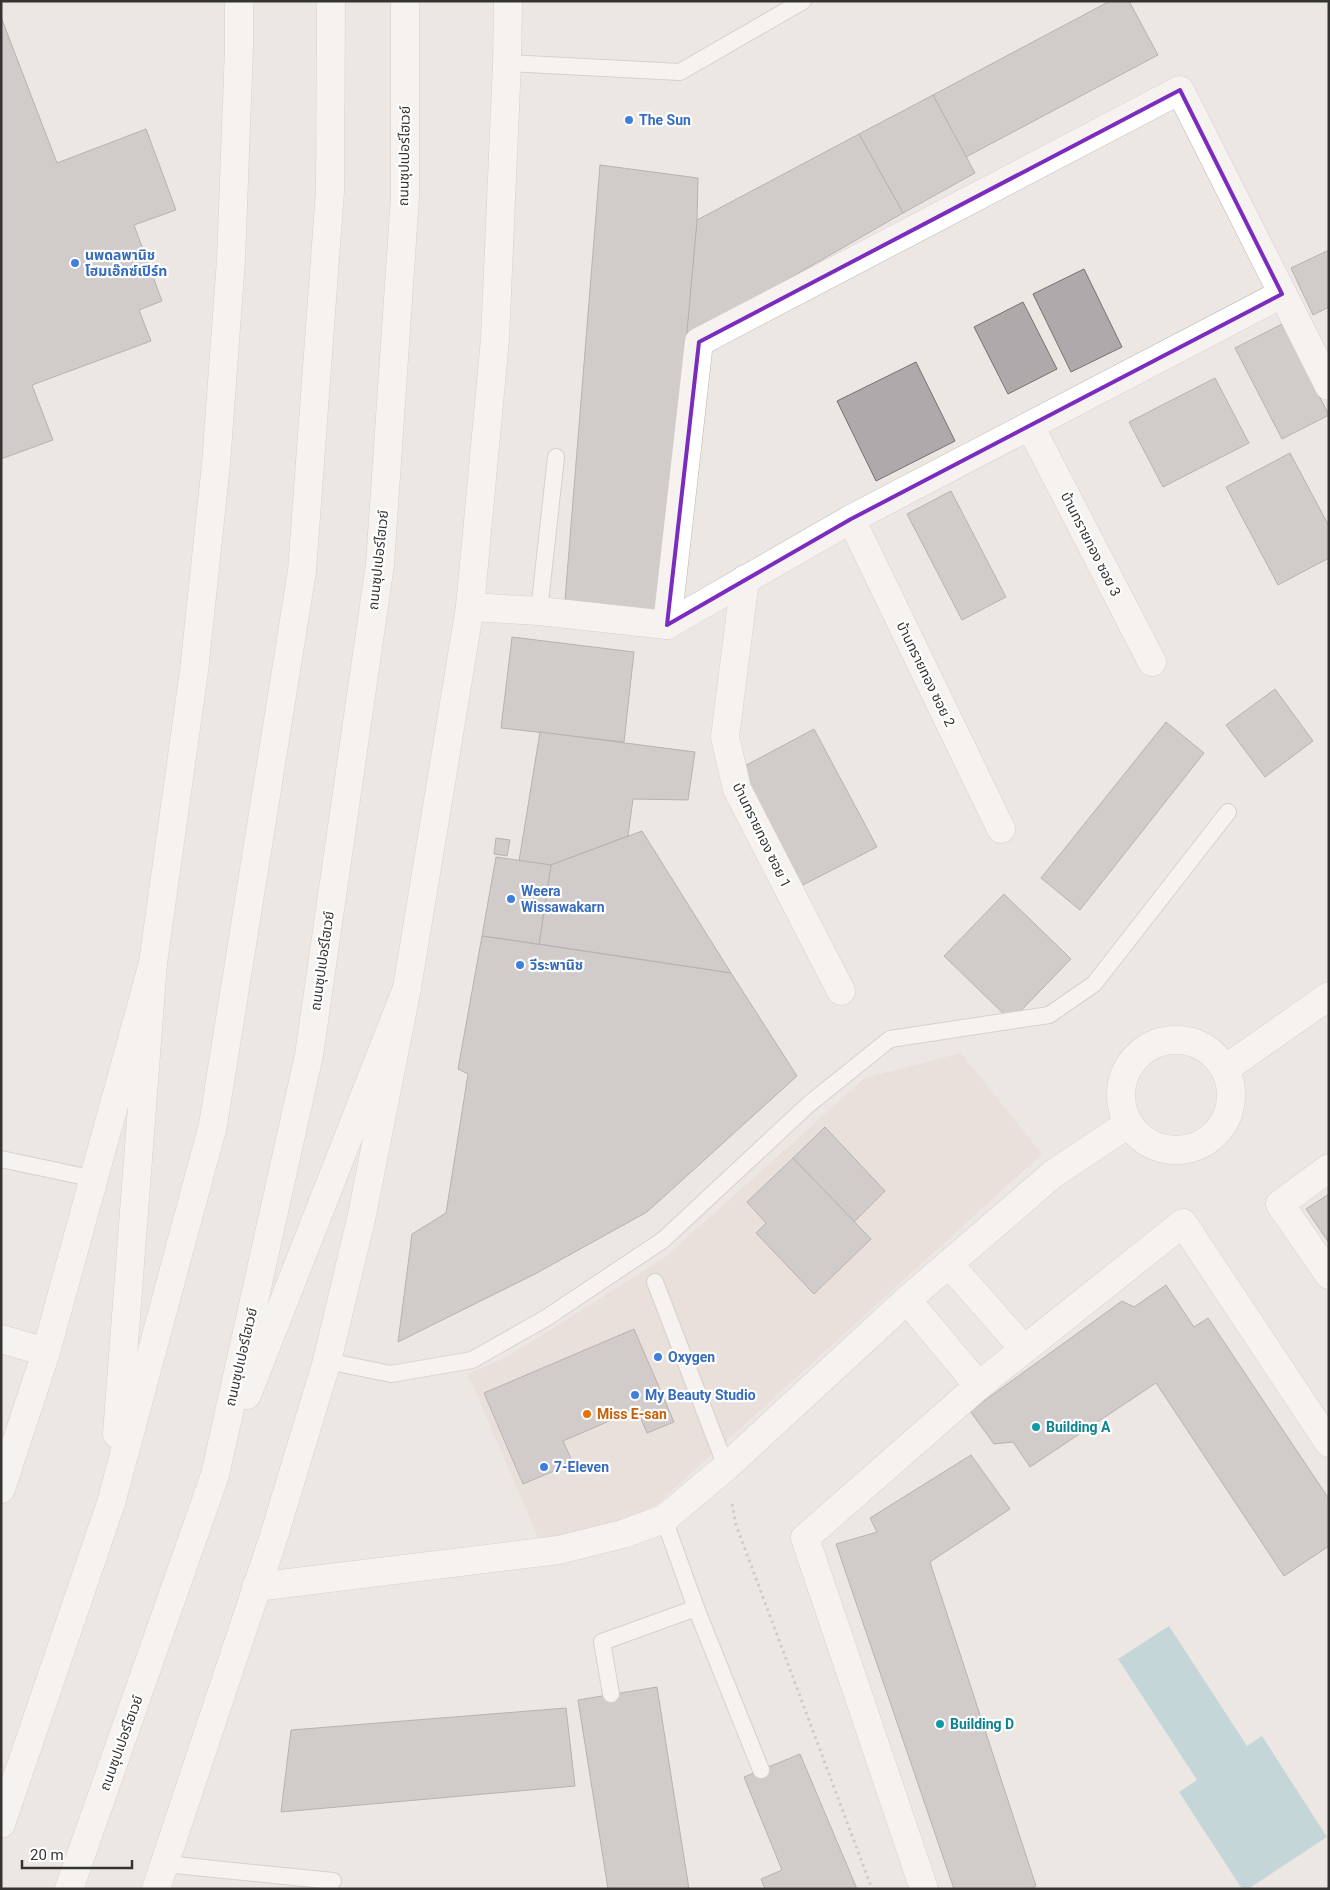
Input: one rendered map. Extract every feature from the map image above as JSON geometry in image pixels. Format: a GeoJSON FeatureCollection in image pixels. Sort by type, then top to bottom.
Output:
{"type":"FeatureCollection","features":[{"type":"Feature","properties":{"kind":"main road"},"geometry":{"type":"LineString","coordinates":[[111,1503],[153,963],[194,671],[216,464],[231,260],[239,1]]}},
{"type":"Feature","properties":{"kind":"main road"},"geometry":{"type":"LineString","coordinates":[[1,1824],[111,1503],[213,1125],[302,571],[330,191],[331,1]]}},
{"type":"Feature","properties":{"kind":"main road","name":"ถนนซุปเปอร์ไฮเวย์"},"geometry":{"type":"LineString","coordinates":[[69,1889],[215,1475],[308,1055],[380,564],[405,196],[404,1]]}},
{"type":"Feature","properties":{"kind":"main road"},"geometry":{"type":"LineString","coordinates":[[160,1877],[273,1539],[327,1361],[362,1215],[407,988],[470,607],[495,339],[508,63],[508,1]]}},
{"type":"Feature","properties":{"kind":"main road"},"geometry":{"type":"LineString","coordinates":[[667,625],[698,342],[1180,90],[1329,386]]}},
{"type":"Feature","properties":{"kind":"main road"},"geometry":{"type":"LineString","coordinates":[[470,607],[539,611],[667,625],[851,519],[1282,294]]}},
{"type":"Feature","properties":{"kind":"main road","name":"บ้านทรายทอง ซอย 3"},"geometry":{"type":"LineString","coordinates":[[1030,426],[1152,662]]}},
{"type":"Feature","properties":{"kind":"main road","name":"บ้านทรายทอง ซอย 2"},"geometry":{"type":"LineString","coordinates":[[851,519],[1000,829]]}},
{"type":"Feature","properties":{"kind":"main road","name":"บ้านทรายทอง ซอย 1"},"geometry":{"type":"LineString","coordinates":[[745,579],[724,738],[737,790],[841,991]]}},
{"type":"Feature","properties":{"kind":"main road"},"geometry":{"type":"LineString","coordinates":[[1,1489],[46,1352],[153,963]]}},
{"type":"Feature","properties":{"kind":"main road"},"geometry":{"type":"LineString","coordinates":[[215,1475],[407,988]]}},
{"type":"Feature","properties":{"kind":"main road"},"geometry":{"type":"LineString","coordinates":[[1224,1070],[1329,996]]}},
{"type":"Feature","properties":{"kind":"main road"},"geometry":{"type":"LineString","coordinates":[[1182,1040],[1199,1045],[1213,1056],[1224,1070],[1230,1086],[1230,1104],[1225,1122],[1214,1136],[1200,1145],[1185,1150],[1169,1150],[1153,1146],[1139,1137],[1128,1124],[1121,1108],[1120,1091],[1125,1073],[1134,1058],[1148,1047],[1164,1041],[1182,1040]]}},
{"type":"Feature","properties":{"kind":"main road"},"geometry":{"type":"LineString","coordinates":[[256,1587],[559,1550],[623,1534],[664,1519],[726,1467],[907,1300],[1053,1174],[1128,1124]]}},
{"type":"Feature","properties":{"kind":"main road"},"geometry":{"type":"LineString","coordinates":[[1329,1168],[1280,1204],[1329,1275]]}},
{"type":"Feature","properties":{"kind":"main road"},"geometry":{"type":"LineString","coordinates":[[924,1889],[805,1538],[978,1386],[1183,1224],[1329,1443]]}},
{"type":"Feature","properties":{"kind":"main road"},"geometry":{"type":"LineString","coordinates":[[949,1264],[1024,1349]]}},
{"type":"Feature","properties":{"kind":"main road"},"geometry":{"type":"LineString","coordinates":[[907,1300],[978,1386]]}},
{"type":"Feature","properties":{"kind":"main road"},"geometry":{"type":"LineString","coordinates":[[1,1339],[46,1352]]}},
{"type":"Feature","properties":{"kind":"lane"},"geometry":{"type":"LineString","coordinates":[[508,63],[680,72],[803,1]]}},
{"type":"Feature","properties":{"kind":"lane"},"geometry":{"type":"LineString","coordinates":[[539,611],[556,457]]}},
{"type":"Feature","properties":{"kind":"lane"},"geometry":{"type":"LineString","coordinates":[[327,1361],[391,1374],[472,1360],[546,1318],[663,1240],[809,1104],[890,1039],[1050,1015],[1094,984],[1228,812]]}},
{"type":"Feature","properties":{"kind":"lane"},"geometry":{"type":"LineString","coordinates":[[1,1159],[95,1179]]}},
{"type":"Feature","properties":{"kind":"lane"},"geometry":{"type":"LineString","coordinates":[[655,1282],[726,1467]]}},
{"type":"Feature","properties":{"kind":"lane"},"geometry":{"type":"LineString","coordinates":[[664,1519],[696,1608],[761,1770]]}},
{"type":"Feature","properties":{"kind":"lane"},"geometry":{"type":"LineString","coordinates":[[611,1694],[602,1642],[696,1608]]}},
{"type":"Feature","properties":{"kind":"lane"},"geometry":{"type":"LineString","coordinates":[[160,1877],[333,1881]]}},
{"type":"Feature","properties":{"kind":"path"},"geometry":{"type":"LineString","coordinates":[[726,1467],[736,1525],[872,1889]]}},
{"type":"Feature","properties":{"kind":"highlighted area"},"geometry":{"type":"Polygon","coordinates":[[[1180,90],[1282,294],[851,519],[667,625],[699,342],[1180,90]]]}},
{"type":"Feature","properties":{"kind":"shaded area"},"geometry":{"type":"Polygon","coordinates":[[[961,1053],[1042,1154],[655,1506],[616,1525],[540,1542],[468,1374],[507,1357],[664,1258],[865,1078],[961,1053]]]}},
{"type":"Feature","properties":{"kind":"water"},"geometry":{"type":"Polygon","coordinates":[[[1169,1626],[1247,1746],[1262,1736],[1327,1837],[1248,1889],[1242,1889],[1179,1792],[1197,1780],[1118,1659],[1169,1626]]]}},
{"type":"Feature","properties":{"kind":"building"},"geometry":{"type":"Polygon","coordinates":[[[1110,1],[1129,1],[1158,55],[966,157],[933,95],[1110,1]]]}},
{"type":"Feature","properties":{"kind":"building","name":"นพดลพานิช โฮมเอ๊กซ์เปิร์ท"},"geometry":{"type":"Polygon","coordinates":[[[1,17],[57,163],[146,129],[176,210],[134,225],[162,301],[139,310],[151,341],[32,385],[53,440],[1,459],[1,17]]]}},
{"type":"Feature","properties":{"kind":"building"},"geometry":{"type":"Polygon","coordinates":[[[933,95],[975,173],[903,213],[859,134],[933,95]]]}},
{"type":"Feature","properties":{"kind":"building"},"geometry":{"type":"Polygon","coordinates":[[[859,134],[903,213],[686,338],[697,220],[859,134]]]}},
{"type":"Feature","properties":{"kind":"building"},"geometry":{"type":"Polygon","coordinates":[[[600,165],[698,178],[697,220],[662,611],[565,600],[600,165]]]}},
{"type":"Feature","properties":{"kind":"building"},"geometry":{"type":"Polygon","coordinates":[[[1329,250],[1329,307],[1313,315],[1291,268],[1329,250]]]}},
{"type":"Feature","properties":{"kind":"building"},"geometry":{"type":"Polygon","coordinates":[[[1084,269],[1122,347],[1071,372],[1033,294],[1084,269]]]}},
{"type":"Feature","properties":{"kind":"building"},"geometry":{"type":"Polygon","coordinates":[[[1023,302],[1057,369],[1008,394],[974,327],[1023,302]]]}},
{"type":"Feature","properties":{"kind":"building"},"geometry":{"type":"Polygon","coordinates":[[[1282,324],[1329,415],[1282,439],[1235,348],[1282,324]]]}},
{"type":"Feature","properties":{"kind":"building"},"geometry":{"type":"Polygon","coordinates":[[[916,362],[955,441],[876,481],[837,401],[916,362]]]}},
{"type":"Feature","properties":{"kind":"building"},"geometry":{"type":"Polygon","coordinates":[[[1215,378],[1249,443],[1163,487],[1129,422],[1215,378]]]}},
{"type":"Feature","properties":{"kind":"building"},"geometry":{"type":"Polygon","coordinates":[[[1290,453],[1329,526],[1329,558],[1278,585],[1226,487],[1290,453]]]}},
{"type":"Feature","properties":{"kind":"building"},"geometry":{"type":"Polygon","coordinates":[[[951,491],[1006,597],[962,620],[907,514],[951,491]]]}},
{"type":"Feature","properties":{"kind":"building"},"geometry":{"type":"Polygon","coordinates":[[[512,637],[634,652],[624,742],[501,728],[512,637]]]}},
{"type":"Feature","properties":{"kind":"building"},"geometry":{"type":"Polygon","coordinates":[[[1275,689],[1313,741],[1265,777],[1226,725],[1275,689]]]}},
{"type":"Feature","properties":{"kind":"building"},"geometry":{"type":"Polygon","coordinates":[[[1166,722],[1204,753],[1080,910],[1041,878],[1166,722]]]}},
{"type":"Feature","properties":{"kind":"building"},"geometry":{"type":"Polygon","coordinates":[[[814,729],[877,847],[801,886],[739,769],[814,729]]]}},
{"type":"Feature","properties":{"kind":"building"},"geometry":{"type":"Polygon","coordinates":[[[540,732],[695,752],[688,800],[633,799],[628,836],[551,865],[519,861],[540,732]]]}},
{"type":"Feature","properties":{"kind":"building"},"geometry":{"type":"Polygon","coordinates":[[[642,831],[731,973],[539,944],[551,865],[642,831]]]}},
{"type":"Feature","properties":{"kind":"building"},"geometry":{"type":"Polygon","coordinates":[[[496,838],[510,840],[507,856],[494,854],[496,838]]]}},
{"type":"Feature","properties":{"kind":"building"},"geometry":{"type":"Polygon","coordinates":[[[496,857],[551,865],[539,944],[482,936],[496,857]]]}},
{"type":"Feature","properties":{"kind":"building"},"geometry":{"type":"Polygon","coordinates":[[[1004,894],[1071,959],[1011,1021],[944,956],[1004,894]]]}},
{"type":"Feature","properties":{"kind":"building"},"geometry":{"type":"Polygon","coordinates":[[[482,936],[731,973],[797,1076],[647,1212],[535,1274],[398,1342],[412,1234],[446,1213],[468,1074],[458,1069],[482,936]]]}},
{"type":"Feature","properties":{"kind":"building"},"geometry":{"type":"Polygon","coordinates":[[[825,1127],[885,1191],[854,1222],[793,1158],[825,1127]]]}},
{"type":"Feature","properties":{"kind":"building"},"geometry":{"type":"Polygon","coordinates":[[[793,1158],[871,1239],[814,1294],[756,1233],[766,1223],[747,1202],[793,1158]]]}},
{"type":"Feature","properties":{"kind":"building"},"geometry":{"type":"Polygon","coordinates":[[[1329,1194],[1329,1243],[1306,1209],[1329,1194]]]}},
{"type":"Feature","properties":{"kind":"building","name":"Building A"},"geometry":{"type":"Polygon","coordinates":[[[1166,1285],[1194,1327],[1208,1318],[1329,1499],[1329,1546],[1284,1576],[1156,1383],[1030,1467],[1013,1442],[994,1444],[970,1411],[1122,1301],[1134,1307],[1166,1285]]]}},
{"type":"Feature","properties":{"kind":"building"},"geometry":{"type":"Polygon","coordinates":[[[634,1329],[674,1422],[647,1433],[637,1409],[563,1441],[573,1463],[523,1484],[484,1393],[634,1329]]]}},
{"type":"Feature","properties":{"kind":"building","name":"Building D"},"geometry":{"type":"Polygon","coordinates":[[[971,1455],[1010,1509],[930,1562],[1036,1886],[1029,1889],[954,1889],[836,1544],[877,1532],[870,1518],[971,1455]]]}},
{"type":"Feature","properties":{"kind":"building"},"geometry":{"type":"Polygon","coordinates":[[[657,1687],[689,1889],[608,1889],[578,1700],[657,1687]]]}},
{"type":"Feature","properties":{"kind":"building"},"geometry":{"type":"Polygon","coordinates":[[[566,1708],[575,1786],[281,1812],[291,1730],[566,1708]]]}},
{"type":"Feature","properties":{"kind":"building"},"geometry":{"type":"Polygon","coordinates":[[[800,1754],[857,1889],[765,1889],[761,1879],[782,1870],[744,1777],[800,1754]]]}},
{"type":"Feature","properties":{"kind":"place","name":"The Sun"},"geometry":{"type":"Point","coordinates":[629,120]}},
{"type":"Feature","properties":{"kind":"place","name":"นพดลพานิช โฮมเอ๊กซ์เปิร์ท"},"geometry":{"type":"Point","coordinates":[75,263]}},
{"type":"Feature","properties":{"kind":"place","name":"Weera Wissawakarn"},"geometry":{"type":"Point","coordinates":[511,899]}},
{"type":"Feature","properties":{"kind":"place","name":"วีระพานิช"},"geometry":{"type":"Point","coordinates":[520,965]}},
{"type":"Feature","properties":{"kind":"place","name":"Oxygen"},"geometry":{"type":"Point","coordinates":[658,1357]}},
{"type":"Feature","properties":{"kind":"place","name":"My Beauty Studio"},"geometry":{"type":"Point","coordinates":[635,1395]}},
{"type":"Feature","properties":{"kind":"place","name":"Miss E-san"},"geometry":{"type":"Point","coordinates":[587,1414]}},
{"type":"Feature","properties":{"kind":"place","name":"Building A"},"geometry":{"type":"Point","coordinates":[1036,1427]}},
{"type":"Feature","properties":{"kind":"place","name":"7-Eleven"},"geometry":{"type":"Point","coordinates":[544,1467]}},
{"type":"Feature","properties":{"kind":"place","name":"Building D"},"geometry":{"type":"Point","coordinates":[940,1724]}}]}
